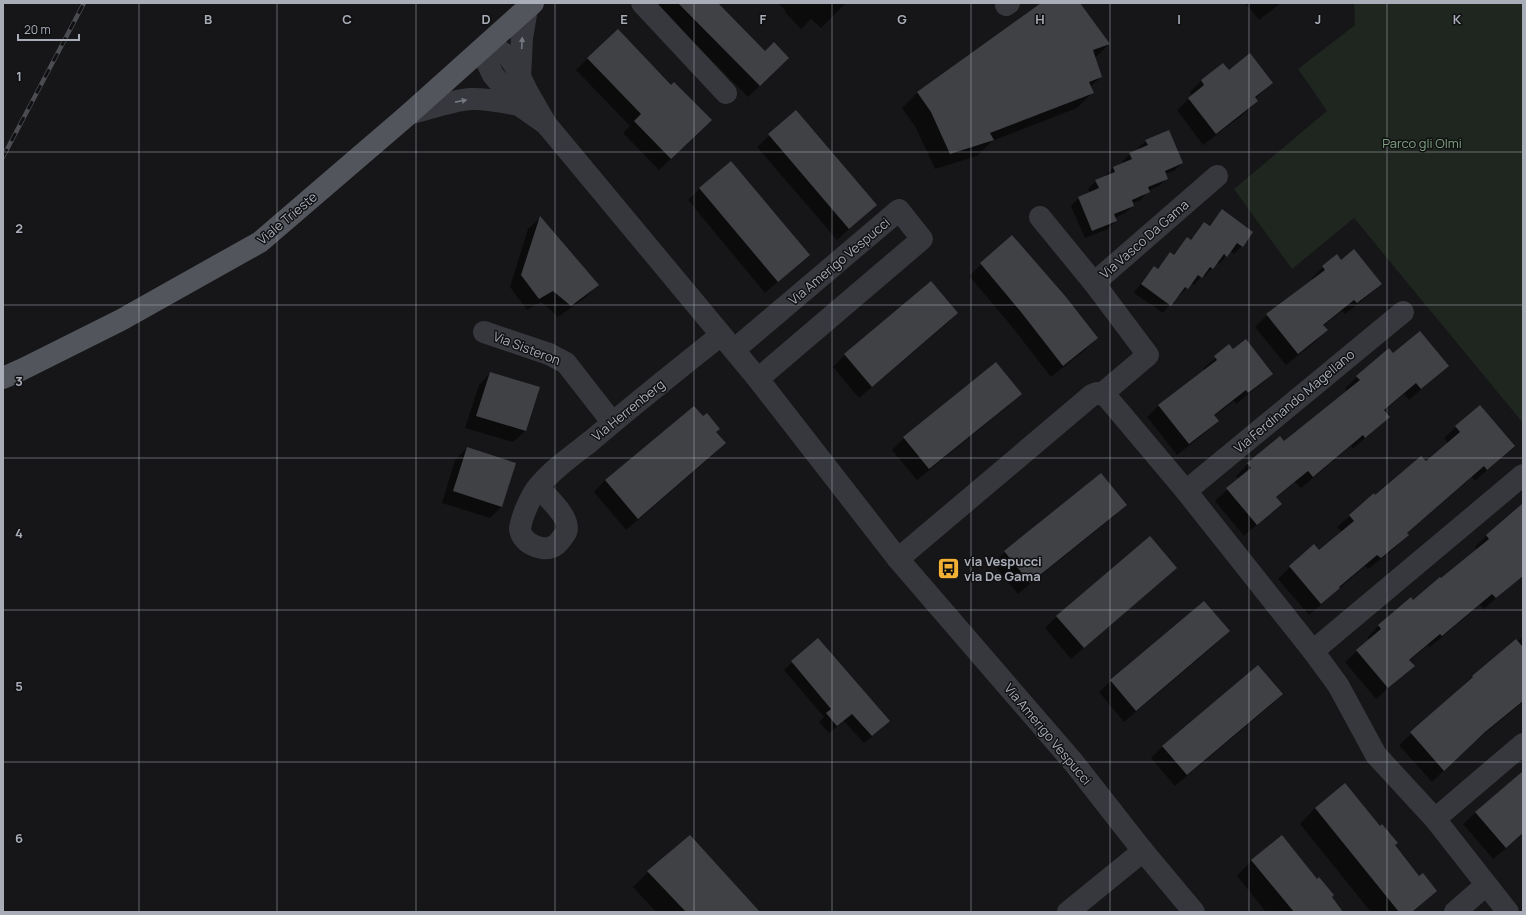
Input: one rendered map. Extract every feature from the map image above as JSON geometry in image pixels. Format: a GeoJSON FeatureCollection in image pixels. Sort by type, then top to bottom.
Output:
{"type":"FeatureCollection","features":[{"type":"Feature","properties":{"kind":"main road","name":"Viale Trieste"},"geometry":{"type":"LineString","coordinates":[[3,378],[121,320],[260,242],[410,114],[530,6]]}},
{"type":"Feature","properties":{"kind":"street"},"geometry":{"type":"LineString","coordinates":[[642,3],[726,93]]}},
{"type":"Feature","properties":{"kind":"street"},"geometry":{"type":"LineString","coordinates":[[520,78],[522,38],[530,6]]}},
{"type":"Feature","properties":{"kind":"street","name":"Via Amerigo Vespucci"},"geometry":{"type":"LineString","coordinates":[[546,124],[519,105],[493,74],[486,60],[488,44],[508,56],[516,66],[520,78],[546,124],[758,379],[898,559],[1074,763],[1143,851],[1194,912]]}},
{"type":"Feature","properties":{"kind":"street","name":"Via Amerigo Vespucci"},"geometry":{"type":"LineString","coordinates":[[410,114],[445,104],[470,99],[519,105]]}},
{"type":"Feature","properties":{"kind":"street","name":"Via Vasco Da Gama"},"geometry":{"type":"LineString","coordinates":[[1102,394],[1148,355],[1094,283],[1217,176]]}},
{"type":"Feature","properties":{"kind":"street","name":"Via Amerigo Vespucci"},"geometry":{"type":"LineString","coordinates":[[727,343],[898,210],[922,239],[758,379]]}},
{"type":"Feature","properties":{"kind":"street"},"geometry":{"type":"LineString","coordinates":[[1040,217],[1094,283]]}},
{"type":"Feature","properties":{"kind":"street","name":"Via Ferdinando Magellano"},"geometry":{"type":"LineString","coordinates":[[1186,491],[1403,312]]}},
{"type":"Feature","properties":{"kind":"street","name":"Via Sisteron"},"geometry":{"type":"LineString","coordinates":[[484,332],[549,354],[566,363],[612,422]]}},
{"type":"Feature","properties":{"kind":"street","name":"Via Herrenberg"},"geometry":{"type":"LineString","coordinates":[[538,487],[612,422],[727,343]]}},
{"type":"Feature","properties":{"kind":"street"},"geometry":{"type":"LineString","coordinates":[[898,559],[1092,395],[1098,393],[1102,394],[1110,399],[1186,491],[1313,651],[1338,685],[1376,755],[1435,819],[1508,912]]}},
{"type":"Feature","properties":{"kind":"street"},"geometry":{"type":"LineString","coordinates":[[1313,651],[1523,475]]}},
{"type":"Feature","properties":{"kind":"street"},"geometry":{"type":"LineString","coordinates":[[1435,819],[1523,744]]}},
{"type":"Feature","properties":{"kind":"street"},"geometry":{"type":"LineString","coordinates":[[1068,912],[1143,851]]}},
{"type":"Feature","properties":{"kind":"street"},"geometry":{"type":"LineString","coordinates":[[1455,912],[1486,885]]}},
{"type":"Feature","properties":{"kind":"green space","name":"Parco gli Olmi"},"geometry":{"type":"Polygon","coordinates":[[[1354,3],[1523,3],[1523,423],[1354,218],[1292,269],[1234,189],[1327,111],[1298,69],[1355,25],[1354,3]]]}},
{"type":"Feature","properties":{"kind":"building"},"geometry":{"type":"Polygon","coordinates":[[[678,3],[718,3],[765,51],[774,42],[789,58],[760,86],[678,3]]]}},
{"type":"Feature","properties":{"kind":"building"},"geometry":{"type":"Polygon","coordinates":[[[1041,3],[1080,3],[1110,44],[1093,50],[1102,77],[1089,82],[1094,93],[990,133],[994,140],[950,154],[931,112],[917,92],[1041,3]]]}},
{"type":"Feature","properties":{"kind":"building"},"geometry":{"type":"Polygon","coordinates":[[[618,29],[671,85],[674,82],[712,120],[671,159],[634,121],[641,114],[587,58],[618,29]]]}},
{"type":"Feature","properties":{"kind":"building"},"geometry":{"type":"Polygon","coordinates":[[[1250,53],[1273,83],[1255,97],[1258,101],[1216,134],[1188,98],[1204,85],[1201,80],[1223,63],[1229,70],[1250,53]]]}},
{"type":"Feature","properties":{"kind":"building"},"geometry":{"type":"Polygon","coordinates":[[[796,110],[877,205],[849,229],[768,134],[796,110]]]}},
{"type":"Feature","properties":{"kind":"building"},"geometry":{"type":"Polygon","coordinates":[[[1169,130],[1183,163],[1165,171],[1168,179],[1148,187],[1150,192],[1132,200],[1134,206],[1114,214],[1117,221],[1092,231],[1078,197],[1099,188],[1095,180],[1115,172],[1113,167],[1132,159],[1129,153],[1148,145],[1145,140],[1169,130]]]}},
{"type":"Feature","properties":{"kind":"building"},"geometry":{"type":"Polygon","coordinates":[[[731,161],[810,255],[778,282],[699,188],[731,161]]]}},
{"type":"Feature","properties":{"kind":"building"},"geometry":{"type":"Polygon","coordinates":[[[1222,209],[1253,232],[1243,247],[1237,243],[1227,257],[1224,254],[1213,269],[1210,267],[1202,278],[1198,275],[1188,289],[1185,287],[1171,306],[1141,284],[1154,266],[1158,269],[1170,252],[1174,255],[1187,237],[1191,240],[1204,222],[1210,226],[1222,209]]]}},
{"type":"Feature","properties":{"kind":"building"},"geometry":{"type":"Polygon","coordinates":[[[540,216],[599,285],[571,306],[553,291],[539,299],[521,275],[540,216]]]}},
{"type":"Feature","properties":{"kind":"building"},"geometry":{"type":"Polygon","coordinates":[[[1012,235],[1066,297],[1098,338],[1063,366],[980,263],[1012,235]]]}},
{"type":"Feature","properties":{"kind":"building"},"geometry":{"type":"Polygon","coordinates":[[[1354,249],[1382,284],[1357,303],[1354,300],[1323,325],[1328,330],[1298,354],[1266,314],[1325,270],[1322,266],[1337,254],[1341,260],[1354,249]]]}},
{"type":"Feature","properties":{"kind":"building"},"geometry":{"type":"Polygon","coordinates":[[[931,281],[958,313],[872,387],[844,354],[931,281]]]}},
{"type":"Feature","properties":{"kind":"building"},"geometry":{"type":"Polygon","coordinates":[[[1420,331],[1449,366],[1421,389],[1416,383],[1384,410],[1390,417],[1365,438],[1363,435],[1313,477],[1308,471],[1276,497],[1282,504],[1257,525],[1226,488],[1251,468],[1247,463],[1280,436],[1284,441],[1360,380],[1356,376],[1389,348],[1393,353],[1420,331]]]}},
{"type":"Feature","properties":{"kind":"building"},"geometry":{"type":"Polygon","coordinates":[[[1246,339],[1273,374],[1248,393],[1246,390],[1214,415],[1219,421],[1189,444],[1158,405],[1217,360],[1214,356],[1229,344],[1233,349],[1246,339]]]}},
{"type":"Feature","properties":{"kind":"building"},"geometry":{"type":"Polygon","coordinates":[[[996,362],[1022,394],[929,469],[903,437],[996,362]]]}},
{"type":"Feature","properties":{"kind":"building"},"geometry":{"type":"Polygon","coordinates":[[[490,372],[540,387],[526,431],[476,416],[490,372]]]}},
{"type":"Feature","properties":{"kind":"building"},"geometry":{"type":"Polygon","coordinates":[[[1480,405],[1515,446],[1487,470],[1484,466],[1407,533],[1409,535],[1381,558],[1377,555],[1321,604],[1289,566],[1314,544],[1319,550],[1354,521],[1349,515],[1421,456],[1426,461],[1460,432],[1455,426],[1480,405]]]}},
{"type":"Feature","properties":{"kind":"building"},"geometry":{"type":"Polygon","coordinates":[[[694,406],[703,416],[707,413],[720,429],[716,432],[726,443],[638,519],[605,480],[694,406]]]}},
{"type":"Feature","properties":{"kind":"building"},"geometry":{"type":"Polygon","coordinates":[[[467,447],[516,463],[502,507],[453,491],[467,447]]]}},
{"type":"Feature","properties":{"kind":"building"},"geometry":{"type":"Polygon","coordinates":[[[1101,473],[1127,505],[1030,583],[1004,551],[1101,473]]]}},
{"type":"Feature","properties":{"kind":"building"},"geometry":{"type":"Polygon","coordinates":[[[1523,503],[1523,576],[1496,598],[1492,594],[1442,636],[1440,634],[1409,660],[1415,666],[1388,688],[1356,650],[1381,629],[1378,625],[1411,597],[1413,600],[1489,539],[1486,535],[1523,503]]]}},
{"type":"Feature","properties":{"kind":"building"},"geometry":{"type":"Polygon","coordinates":[[[1150,536],[1177,568],[1084,648],[1056,616],[1150,536]]]}},
{"type":"Feature","properties":{"kind":"building"},"geometry":{"type":"Polygon","coordinates":[[[1204,601],[1230,631],[1136,711],[1110,680],[1204,601]]]}},
{"type":"Feature","properties":{"kind":"building"},"geometry":{"type":"Polygon","coordinates":[[[818,638],[890,721],[872,736],[852,714],[837,726],[826,713],[831,709],[791,661],[818,638]]]}},
{"type":"Feature","properties":{"kind":"building"},"geometry":{"type":"Polygon","coordinates":[[[1516,639],[1523,647],[1523,701],[1485,732],[1444,771],[1410,732],[1473,677],[1472,676],[1516,639]]]}},
{"type":"Feature","properties":{"kind":"building"},"geometry":{"type":"Polygon","coordinates":[[[1258,665],[1283,694],[1187,775],[1162,746],[1258,665]]]}},
{"type":"Feature","properties":{"kind":"building"},"geometry":{"type":"Polygon","coordinates":[[[1523,771],[1523,833],[1506,848],[1475,812],[1523,771]]]}},
{"type":"Feature","properties":{"kind":"building"},"geometry":{"type":"Polygon","coordinates":[[[1345,783],[1380,826],[1382,824],[1398,843],[1395,845],[1419,876],[1423,873],[1437,891],[1412,912],[1399,912],[1315,808],[1345,783]]]}},
{"type":"Feature","properties":{"kind":"building"},"geometry":{"type":"Polygon","coordinates":[[[690,835],[760,912],[686,912],[647,871],[690,835]]]}},
{"type":"Feature","properties":{"kind":"building"},"geometry":{"type":"Polygon","coordinates":[[[1282,835],[1317,879],[1319,877],[1334,895],[1332,897],[1343,912],[1294,912],[1251,860],[1282,835]]]}},
{"type":"Feature","properties":{"kind":"railway"},"geometry":{"type":"LineString","coordinates":[[3,157],[84,3]]}},
{"type":"Feature","properties":{"kind":"place","name":"via Vespucci via De Gama"},"geometry":{"type":"Point","coordinates":[948,568]}}]}
